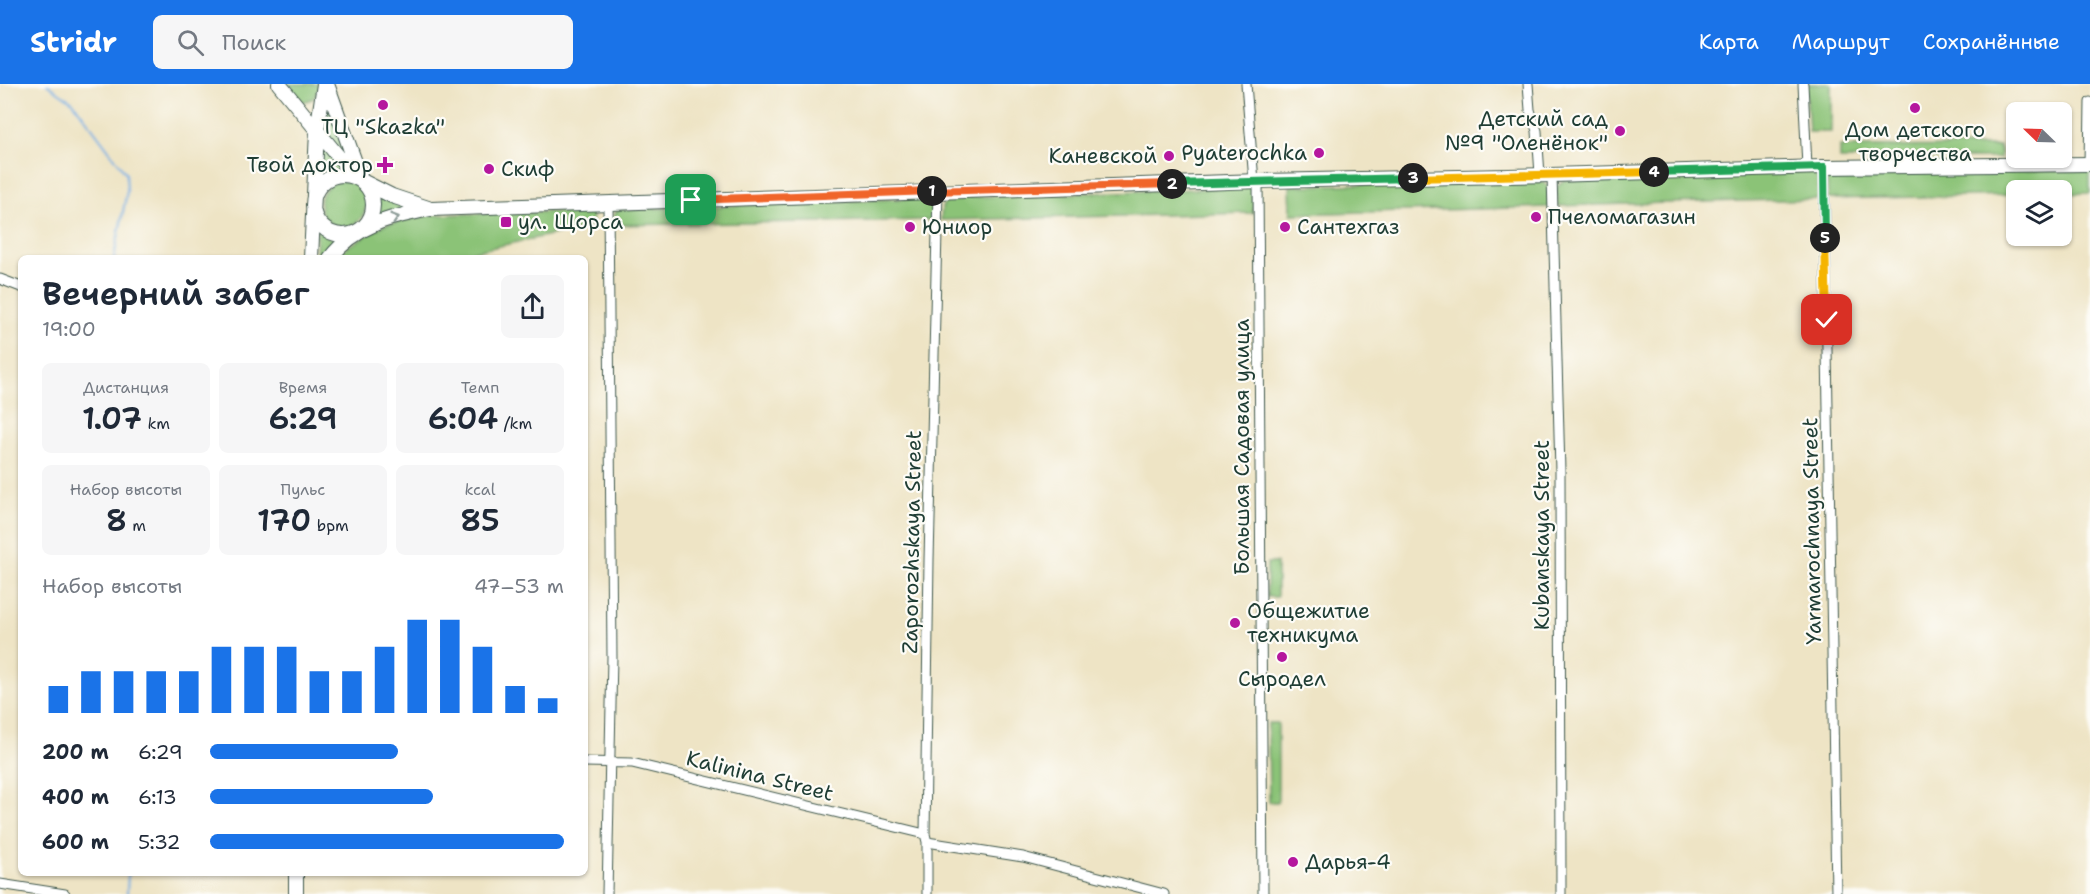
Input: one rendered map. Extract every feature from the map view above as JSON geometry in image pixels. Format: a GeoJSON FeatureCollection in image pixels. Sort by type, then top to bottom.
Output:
{"type":"FeatureCollection","features":[{"type":"Feature","properties":{"kind":"main road"},"geometry":{"type":"LineString","coordinates":[[279,84],[370,191],[373,204],[368,221],[333,255]]}},
{"type":"Feature","properties":{"kind":"main road"},"geometry":{"type":"LineString","coordinates":[[311,255],[317,131],[325,84]]}},
{"type":"Feature","properties":{"kind":"main road"},"geometry":{"type":"LineString","coordinates":[[325,84],[362,181]]}},
{"type":"Feature","properties":{"kind":"main road"},"geometry":{"type":"LineString","coordinates":[[431,209],[392,196],[353,176],[343,174],[328,178],[317,189],[313,204],[318,221],[328,231],[341,235],[431,209],[1256,181],[1807,167],[2089,164]]}},
{"type":"Feature","properties":{"kind":"main road"},"geometry":{"type":"LineString","coordinates":[[296,876],[296,894]]}},
{"type":"Feature","properties":{"kind":"street","name":"Большая Садовая улица"},"geometry":{"type":"LineString","coordinates":[[1246,84],[1256,181],[1263,894]]}},
{"type":"Feature","properties":{"kind":"street","name":"Kubanskaya Street"},"geometry":{"type":"LineString","coordinates":[[1528,84],[1531,116],[1537,131],[1546,175],[1560,471],[1561,894]]}},
{"type":"Feature","properties":{"kind":"street"},"geometry":{"type":"LineString","coordinates":[[1803,84],[1807,167]]}},
{"type":"Feature","properties":{"kind":"street"},"geometry":{"type":"LineString","coordinates":[[2089,164],[2090,102]]}},
{"type":"Feature","properties":{"kind":"street","name":"Yarmarochnaya Street"},"geometry":{"type":"LineString","coordinates":[[1824,167],[1836,894]]}},
{"type":"Feature","properties":{"kind":"street","name":"Zaporozhskaya Street"},"geometry":{"type":"LineString","coordinates":[[927,894],[929,560],[938,191]]}},
{"type":"Feature","properties":{"kind":"street"},"geometry":{"type":"LineString","coordinates":[[607,894],[612,657],[608,203]]}},
{"type":"Feature","properties":{"kind":"street"},"geometry":{"type":"LineString","coordinates":[[0,279],[18,286]]}},
{"type":"Feature","properties":{"kind":"street","name":"Kalinina Street"},"geometry":{"type":"LineString","coordinates":[[588,762],[632,763],[926,838],[1023,856],[1164,894]]}},
{"type":"Feature","properties":{"kind":"street"},"geometry":{"type":"LineString","coordinates":[[0,884],[65,894]]}},
{"type":"Feature","properties":{"kind":"green space"},"geometry":{"type":"Polygon","coordinates":[[[284,84],[321,84],[314,98],[304,102],[298,100],[284,84]]]}},
{"type":"Feature","properties":{"kind":"green space"},"geometry":{"type":"Polygon","coordinates":[[[1806,84],[1831,84],[1831,132],[1809,132],[1806,84]]]}},
{"type":"Feature","properties":{"kind":"green space"},"geometry":{"type":"Polygon","coordinates":[[[326,94],[352,166],[321,130],[326,94]]]}},
{"type":"Feature","properties":{"kind":"green space"},"geometry":{"type":"Polygon","coordinates":[[[321,142],[343,170],[330,172],[320,179],[321,142]]]}},
{"type":"Feature","properties":{"kind":"green space"},"geometry":{"type":"Polygon","coordinates":[[[2000,146],[2000,158],[1840,159],[1840,147],[2000,146]]]}},
{"type":"Feature","properties":{"kind":"green space"},"geometry":{"type":"Polygon","coordinates":[[[2090,170],[2090,193],[2072,194],[2072,180],[2006,180],[2006,195],[1828,199],[1827,178],[1833,172],[2090,170]]]}},
{"type":"Feature","properties":{"kind":"green space"},"geometry":{"type":"Polygon","coordinates":[[[1813,172],[1819,180],[1819,199],[1558,206],[1557,186],[1564,180],[1813,172]]]}},
{"type":"Feature","properties":{"kind":"green space"},"geometry":{"type":"Polygon","coordinates":[[[1541,180],[1548,187],[1549,207],[1291,214],[1290,186],[1541,180]]]}},
{"type":"Feature","properties":{"kind":"green space"},"geometry":{"type":"Polygon","coordinates":[[[343,181],[352,182],[359,188],[365,195],[365,213],[359,220],[352,226],[343,227],[334,226],[327,220],[321,213],[320,204],[321,195],[327,188],[334,182],[343,181]]]}},
{"type":"Feature","properties":{"kind":"green space"},"geometry":{"type":"Polygon","coordinates":[[[1253,187],[1253,213],[941,220],[942,207],[948,198],[1253,187]]]}},
{"type":"Feature","properties":{"kind":"green space"},"geometry":{"type":"Polygon","coordinates":[[[377,194],[414,209],[376,219],[379,202],[377,194]]]}},
{"type":"Feature","properties":{"kind":"green space"},"geometry":{"type":"Polygon","coordinates":[[[925,198],[933,207],[933,220],[614,225],[614,214],[618,210],[925,198]]]}},
{"type":"Feature","properties":{"kind":"green space"},"geometry":{"type":"Polygon","coordinates":[[[592,211],[592,226],[458,255],[338,255],[347,247],[384,225],[431,215],[592,211]]]}},
{"type":"Feature","properties":{"kind":"green space"},"geometry":{"type":"Polygon","coordinates":[[[317,229],[338,240],[326,255],[316,255],[317,229]]]}},
{"type":"Feature","properties":{"kind":"green space"},"geometry":{"type":"Polygon","coordinates":[[[1267,563],[1277,563],[1277,597],[1267,597],[1267,563]]]}},
{"type":"Feature","properties":{"kind":"green space"},"geometry":{"type":"Polygon","coordinates":[[[1268,723],[1278,723],[1278,802],[1269,802],[1268,723]]]}},
{"type":"Feature","properties":{"kind":"waterway"},"geometry":{"type":"LineString","coordinates":[[47,84],[73,102],[126,173],[127,191],[115,255]]}},
{"type":"Feature","properties":{"kind":"waterway"},"geometry":{"type":"LineString","coordinates":[[127,894],[128,876]]}},
{"type":"Feature","properties":{"kind":"place","name":"ТЦ \"Skazka\""},"geometry":{"type":"Point","coordinates":[383,105]}},
{"type":"Feature","properties":{"kind":"place","name":"Дом детского творчества"},"geometry":{"type":"Point","coordinates":[1915,108]}},
{"type":"Feature","properties":{"kind":"place","name":"Детский сад №9 \"Оленёнок\""},"geometry":{"type":"Point","coordinates":[1620,131]}},
{"type":"Feature","properties":{"kind":"place","name":"Pyaterochka"},"geometry":{"type":"Point","coordinates":[1319,153]}},
{"type":"Feature","properties":{"kind":"place","name":"Каневской"},"geometry":{"type":"Point","coordinates":[1169,156]}},
{"type":"Feature","properties":{"kind":"place","name":"Твой доктор"},"geometry":{"type":"Point","coordinates":[385,165]}},
{"type":"Feature","properties":{"kind":"place","name":"Скиф"},"geometry":{"type":"Point","coordinates":[489,169]}},
{"type":"Feature","properties":{"kind":"place","name":"Пчеломагазин"},"geometry":{"type":"Point","coordinates":[1536,217]}},
{"type":"Feature","properties":{"kind":"place","name":"ул. Щорса"},"geometry":{"type":"Point","coordinates":[506,222]}},
{"type":"Feature","properties":{"kind":"place","name":"Юниор"},"geometry":{"type":"Point","coordinates":[910,227]}},
{"type":"Feature","properties":{"kind":"place","name":"Сантехгаз"},"geometry":{"type":"Point","coordinates":[1285,227]}},
{"type":"Feature","properties":{"kind":"place","name":"Общежитие техникума"},"geometry":{"type":"Point","coordinates":[1235,623]}},
{"type":"Feature","properties":{"kind":"place","name":"Сыродел"},"geometry":{"type":"Point","coordinates":[1282,657]}},
{"type":"Feature","properties":{"kind":"place","name":"Дарья-4"},"geometry":{"type":"Point","coordinates":[1293,862]}},
{"type":"Feature","properties":{"kind":"route"},"geometry":{"type":"LineString","coordinates":[[691,200],[1258,181],[1824,167],[1827,320]]}}]}
